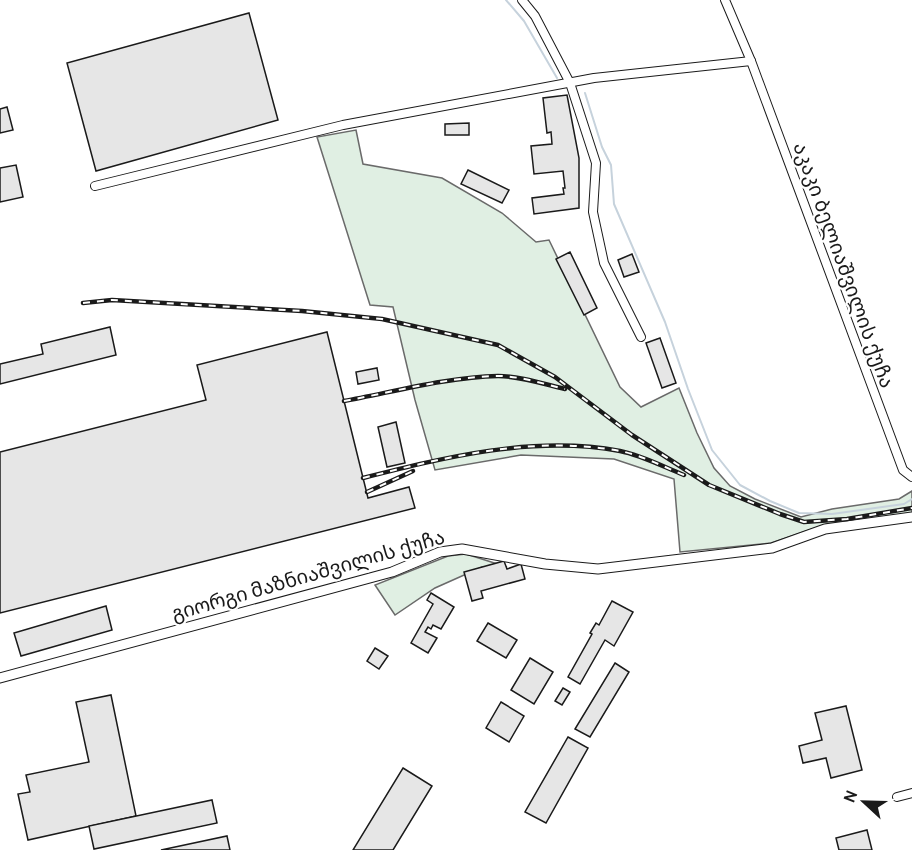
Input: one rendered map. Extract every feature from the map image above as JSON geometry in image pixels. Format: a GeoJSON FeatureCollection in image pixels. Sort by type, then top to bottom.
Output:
{"type":"FeatureCollection","features":[{"type":"Feature","properties":{"kind":"street"},"geometry":{"type":"LineString","coordinates":[[522,0],[535,16],[570,83],[596,163],[593,212],[604,263],[641,337]]}},
{"type":"Feature","properties":{"kind":"street","name":"აკაკი ბელიაშვილის ქუჩა"},"geometry":{"type":"LineString","coordinates":[[725,0],[751,61],[903,470],[912,477]]}},
{"type":"Feature","properties":{"kind":"street"},"geometry":{"type":"LineString","coordinates":[[95,186],[343,125],[594,78],[751,61]]}},
{"type":"Feature","properties":{"kind":"street","name":"გიორგი მაზნიაშვილის ქუჩა"},"geometry":{"type":"LineString","coordinates":[[0,678],[392,572],[440,552],[462,549],[545,564],[598,569],[772,548],[825,529],[912,517]]}},
{"type":"Feature","properties":{"kind":"street"},"geometry":{"type":"LineString","coordinates":[[897,796],[912,793]]}},
{"type":"Feature","properties":{"kind":"green space"},"geometry":{"type":"Polygon","coordinates":[[[356,130],[363,164],[442,178],[502,213],[536,242],[549,240],[620,387],[641,407],[679,388],[714,468],[730,486],[755,499],[801,517],[832,509],[899,499],[912,491],[912,515],[827,524],[771,543],[680,552],[674,479],[614,459],[521,455],[435,470],[415,400],[393,307],[370,305],[317,137],[356,130]]]}},
{"type":"Feature","properties":{"kind":"green space"},"geometry":{"type":"Polygon","coordinates":[[[466,554],[507,567],[482,567],[435,588],[395,615],[375,585],[448,556],[466,554]]]}},
{"type":"Feature","properties":{"kind":"building"},"geometry":{"type":"Polygon","coordinates":[[[249,13],[278,120],[96,171],[67,63],[249,13]]]}},
{"type":"Feature","properties":{"kind":"building"},"geometry":{"type":"Polygon","coordinates":[[[567,95],[579,158],[579,208],[534,214],[532,198],[564,194],[563,171],[534,174],[531,146],[552,144],[551,132],[547,133],[543,98],[567,95]]]}},
{"type":"Feature","properties":{"kind":"building"},"geometry":{"type":"Polygon","coordinates":[[[7,107],[13,130],[0,133],[0,109],[7,107]]]}},
{"type":"Feature","properties":{"kind":"building"},"geometry":{"type":"Polygon","coordinates":[[[469,123],[469,135],[445,135],[445,124],[469,123]]]}},
{"type":"Feature","properties":{"kind":"building"},"geometry":{"type":"Polygon","coordinates":[[[16,165],[23,197],[0,202],[0,168],[16,165]]]}},
{"type":"Feature","properties":{"kind":"building"},"geometry":{"type":"Polygon","coordinates":[[[468,170],[509,190],[502,203],[461,184],[468,170]]]}},
{"type":"Feature","properties":{"kind":"building"},"geometry":{"type":"Polygon","coordinates":[[[570,252],[597,308],[584,315],[556,259],[570,252]]]}},
{"type":"Feature","properties":{"kind":"building"},"geometry":{"type":"Polygon","coordinates":[[[632,254],[639,272],[624,277],[618,260],[632,254]]]}},
{"type":"Feature","properties":{"kind":"building"},"geometry":{"type":"Polygon","coordinates":[[[110,327],[116,355],[0,384],[0,364],[43,354],[41,344],[110,327]]]}},
{"type":"Feature","properties":{"kind":"building"},"geometry":{"type":"Polygon","coordinates":[[[327,332],[368,498],[409,487],[415,508],[0,613],[0,452],[206,400],[197,365],[327,332]]]}},
{"type":"Feature","properties":{"kind":"building"},"geometry":{"type":"Polygon","coordinates":[[[660,338],[676,383],[662,388],[646,343],[660,338]]]}},
{"type":"Feature","properties":{"kind":"building"},"geometry":{"type":"Polygon","coordinates":[[[377,368],[379,380],[358,384],[356,372],[377,368]]]}},
{"type":"Feature","properties":{"kind":"building"},"geometry":{"type":"Polygon","coordinates":[[[396,422],[405,463],[387,467],[378,427],[396,422]]]}},
{"type":"Feature","properties":{"kind":"building"},"geometry":{"type":"Polygon","coordinates":[[[504,561],[507,569],[521,564],[525,579],[481,591],[483,598],[472,601],[464,572],[504,561]]]}},
{"type":"Feature","properties":{"kind":"building"},"geometry":{"type":"Polygon","coordinates":[[[431,593],[454,607],[441,629],[433,625],[425,632],[437,638],[428,653],[411,643],[433,604],[427,600],[431,593]]]}},
{"type":"Feature","properties":{"kind":"building"},"geometry":{"type":"Polygon","coordinates":[[[612,601],[633,612],[614,646],[605,640],[580,684],[568,677],[592,634],[590,633],[596,623],[599,625],[612,601]]]}},
{"type":"Feature","properties":{"kind":"building"},"geometry":{"type":"Polygon","coordinates":[[[106,606],[112,630],[21,656],[14,633],[106,606]]]}},
{"type":"Feature","properties":{"kind":"building"},"geometry":{"type":"Polygon","coordinates":[[[488,623],[517,640],[506,658],[477,641],[488,623]]]}},
{"type":"Feature","properties":{"kind":"building"},"geometry":{"type":"Polygon","coordinates":[[[375,648],[388,656],[379,669],[367,661],[375,648]]]}},
{"type":"Feature","properties":{"kind":"building"},"geometry":{"type":"Polygon","coordinates":[[[530,658],[553,672],[534,704],[511,690],[530,658]]]}},
{"type":"Feature","properties":{"kind":"building"},"geometry":{"type":"Polygon","coordinates":[[[615,663],[629,672],[590,737],[575,729],[615,663]]]}},
{"type":"Feature","properties":{"kind":"building"},"geometry":{"type":"Polygon","coordinates":[[[563,688],[570,692],[562,705],[555,701],[563,688]]]}},
{"type":"Feature","properties":{"kind":"building"},"geometry":{"type":"Polygon","coordinates":[[[111,695],[136,816],[28,840],[18,794],[30,792],[26,775],[89,762],[76,702],[111,695]]]}},
{"type":"Feature","properties":{"kind":"building"},"geometry":{"type":"Polygon","coordinates":[[[501,702],[524,716],[509,742],[486,728],[501,702]]]}},
{"type":"Feature","properties":{"kind":"building"},"geometry":{"type":"Polygon","coordinates":[[[846,706],[862,770],[831,778],[826,758],[803,763],[799,746],[822,740],[815,713],[846,706]]]}},
{"type":"Feature","properties":{"kind":"building"},"geometry":{"type":"Polygon","coordinates":[[[568,737],[588,748],[546,823],[525,812],[568,737]]]}},
{"type":"Feature","properties":{"kind":"building"},"geometry":{"type":"Polygon","coordinates":[[[403,768],[432,786],[393,850],[353,850],[403,768]]]}},
{"type":"Feature","properties":{"kind":"building"},"geometry":{"type":"Polygon","coordinates":[[[212,800],[217,823],[94,849],[89,826],[212,800]]]}},
{"type":"Feature","properties":{"kind":"building"},"geometry":{"type":"Polygon","coordinates":[[[867,830],[872,850],[839,850],[836,838],[867,830]]]}},
{"type":"Feature","properties":{"kind":"building"},"geometry":{"type":"Polygon","coordinates":[[[227,836],[230,850],[161,850],[227,836]]]}},
{"type":"Feature","properties":{"kind":"waterway"},"geometry":{"type":"LineString","coordinates":[[506,0],[524,21],[557,78]]}},
{"type":"Feature","properties":{"kind":"waterway"},"geometry":{"type":"LineString","coordinates":[[585,93],[602,147],[611,165],[614,204],[665,322],[712,450],[740,485],[799,513],[832,514],[904,504],[912,499]]}},
{"type":"Feature","properties":{"kind":"railway"},"geometry":{"type":"LineString","coordinates":[[83,303],[112,300],[302,311],[382,319],[498,345],[555,377],[632,435],[709,485],[780,514],[804,522],[847,519],[912,508]]}},
{"type":"Feature","properties":{"kind":"railway"},"geometry":{"type":"LineString","coordinates":[[344,401],[440,382],[479,377],[515,377],[565,389]]}},
{"type":"Feature","properties":{"kind":"railway"},"geometry":{"type":"LineString","coordinates":[[363,478],[458,456],[523,447],[555,446],[620,451],[644,458],[684,475]]}},
{"type":"Feature","properties":{"kind":"railway"},"geometry":{"type":"LineString","coordinates":[[367,492],[413,471]]}}]}
